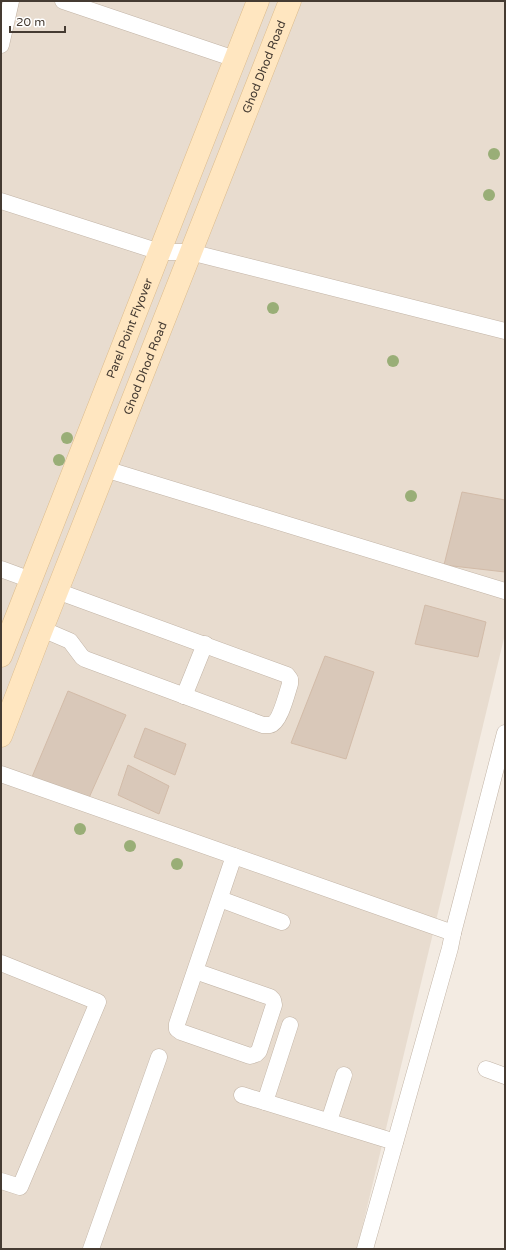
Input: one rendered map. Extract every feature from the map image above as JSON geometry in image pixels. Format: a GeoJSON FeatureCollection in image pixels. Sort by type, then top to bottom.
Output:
{"type":"FeatureCollection","features":[{"type":"Feature","properties":{"kind":"main road","name":"Parel Point Flyover"},"geometry":{"type":"LineString","coordinates":[[1,656],[258,1]]}},
{"type":"Feature","properties":{"kind":"main road","name":"Ghod Dhod Road"},"geometry":{"type":"LineString","coordinates":[[1,736],[105,468],[290,1]]}},
{"type":"Feature","properties":{"kind":"street"},"geometry":{"type":"LineString","coordinates":[[1,45],[3,24],[11,1]]}},
{"type":"Feature","properties":{"kind":"street"},"geometry":{"type":"LineString","coordinates":[[63,1],[235,59]]}},
{"type":"Feature","properties":{"kind":"street"},"geometry":{"type":"LineString","coordinates":[[1,201],[160,252],[190,252],[505,331]]}},
{"type":"Feature","properties":{"kind":"street"},"geometry":{"type":"LineString","coordinates":[[105,468],[505,591]]}},
{"type":"Feature","properties":{"kind":"street"},"geometry":{"type":"LineString","coordinates":[[1,569],[31,580]]}},
{"type":"Feature","properties":{"kind":"street"},"geometry":{"type":"LineString","coordinates":[[42,629],[70,642],[85,659],[184,696],[264,725],[270,725],[275,722],[278,717],[290,684],[290,679],[287,675],[57,591]]}},
{"type":"Feature","properties":{"kind":"street"},"geometry":{"type":"LineString","coordinates":[[184,696],[205,644]]}},
{"type":"Feature","properties":{"kind":"street"},"geometry":{"type":"LineString","coordinates":[[365,1249],[450,948],[505,733]]}},
{"type":"Feature","properties":{"kind":"street"},"geometry":{"type":"LineString","coordinates":[[1,774],[453,933]]}},
{"type":"Feature","properties":{"kind":"street"},"geometry":{"type":"LineString","coordinates":[[195,971],[270,997],[273,1000],[274,1005],[259,1051],[256,1054],[250,1056],[181,1032],[177,1029],[177,1024],[234,856]]}},
{"type":"Feature","properties":{"kind":"street"},"geometry":{"type":"LineString","coordinates":[[220,899],[282,922]]}},
{"type":"Feature","properties":{"kind":"street"},"geometry":{"type":"LineString","coordinates":[[1,963],[98,1002],[20,1187],[1,1181]]}},
{"type":"Feature","properties":{"kind":"street"},"geometry":{"type":"LineString","coordinates":[[265,1102],[290,1025]]}},
{"type":"Feature","properties":{"kind":"street"},"geometry":{"type":"LineString","coordinates":[[91,1249],[159,1057]]}},
{"type":"Feature","properties":{"kind":"street"},"geometry":{"type":"LineString","coordinates":[[486,1070],[505,1076]]}},
{"type":"Feature","properties":{"kind":"street"},"geometry":{"type":"LineString","coordinates":[[329,1121],[344,1075]]}},
{"type":"Feature","properties":{"kind":"street"},"geometry":{"type":"LineString","coordinates":[[242,1095],[395,1142]]}},
{"type":"Feature","properties":{"kind":"shaded area"},"geometry":{"type":"Polygon","coordinates":[[[1,1],[505,1],[505,634],[357,1249],[1,1249],[1,1]]]}},
{"type":"Feature","properties":{"kind":"building"},"geometry":{"type":"Polygon","coordinates":[[[462,492],[505,500],[505,572],[444,565],[462,492]]]}},
{"type":"Feature","properties":{"kind":"building"},"geometry":{"type":"Polygon","coordinates":[[[425,605],[486,622],[478,657],[415,644],[425,605]]]}},
{"type":"Feature","properties":{"kind":"building"},"geometry":{"type":"Polygon","coordinates":[[[325,656],[374,672],[346,759],[291,743],[325,656]]]}},
{"type":"Feature","properties":{"kind":"building"},"geometry":{"type":"Polygon","coordinates":[[[68,691],[126,715],[88,800],[32,777],[68,691]]]}},
{"type":"Feature","properties":{"kind":"building"},"geometry":{"type":"Polygon","coordinates":[[[145,728],[186,744],[175,775],[134,757],[145,728]]]}},
{"type":"Feature","properties":{"kind":"building"},"geometry":{"type":"Polygon","coordinates":[[[128,765],[169,786],[159,814],[118,795],[128,765]]]}}]}
